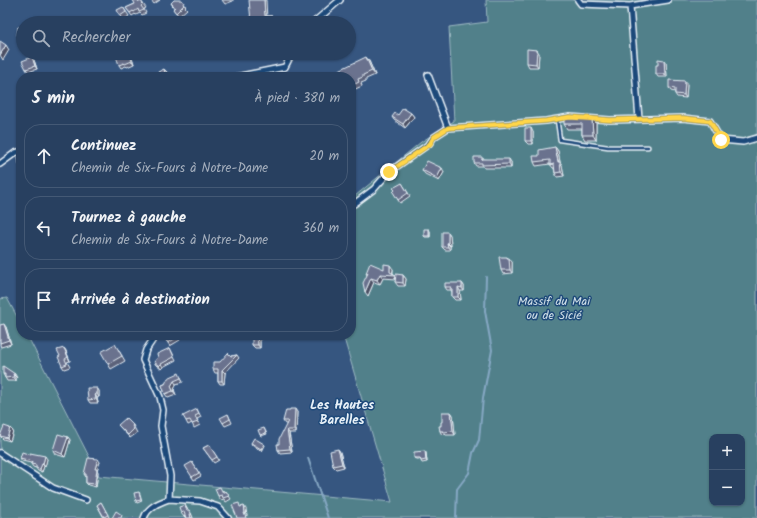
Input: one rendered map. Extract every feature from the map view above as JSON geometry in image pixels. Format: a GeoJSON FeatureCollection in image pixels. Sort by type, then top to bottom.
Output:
{"type":"FeatureCollection","features":[{"type":"Feature","properties":{"kind":"street"},"geometry":{"type":"LineString","coordinates":[[321,16],[340,0]]}},
{"type":"Feature","properties":{"kind":"street"},"geometry":{"type":"LineString","coordinates":[[578,0],[581,4],[630,6],[668,0]]}},
{"type":"Feature","properties":{"kind":"street"},"geometry":{"type":"LineString","coordinates":[[630,6],[638,119]]}},
{"type":"Feature","properties":{"kind":"street"},"geometry":{"type":"LineString","coordinates":[[263,72],[285,67],[288,60]]}},
{"type":"Feature","properties":{"kind":"street"},"geometry":{"type":"LineString","coordinates":[[428,75],[448,128]]}},
{"type":"Feature","properties":{"kind":"street"},"geometry":{"type":"LineString","coordinates":[[356,202],[374,189],[389,172],[430,144],[434,137],[448,128],[546,121],[570,117],[610,120],[683,118],[710,121],[721,140],[743,142],[757,138]]}},
{"type":"Feature","properties":{"kind":"street"},"geometry":{"type":"LineString","coordinates":[[0,164],[16,153]]}},
{"type":"Feature","properties":{"kind":"street"},"geometry":{"type":"LineString","coordinates":[[153,340],[146,350],[143,360],[160,397],[163,410],[161,426],[170,476],[169,499]]}},
{"type":"Feature","properties":{"kind":"street"},"geometry":{"type":"LineString","coordinates":[[0,453],[53,488],[86,500]]}},
{"type":"Feature","properties":{"kind":"street"},"geometry":{"type":"LineString","coordinates":[[144,518],[146,513],[153,506],[169,499],[200,501],[218,507],[228,518]]}},
{"type":"Feature","properties":{"kind":"lane"},"geometry":{"type":"LineString","coordinates":[[556,119],[560,140],[608,147],[648,147]]}},
{"type":"Feature","properties":{"kind":"green space","name":"Massif du Mai ou de Sicié"},"geometry":{"type":"Polygon","coordinates":[[[486,0],[757,0],[757,518],[0,518],[0,299],[7,298],[16,315],[16,340],[30,340],[99,476],[392,502],[344,340],[356,340],[356,195],[421,142],[454,121],[449,27],[487,22],[486,0]]]}},
{"type":"Feature","properties":{"kind":"building"},"geometry":{"type":"Polygon","coordinates":[[[133,0],[138,0],[139,2],[141,1],[143,4],[141,6],[144,10],[139,12],[138,9],[130,13],[126,8],[135,4],[133,0]]]}},
{"type":"Feature","properties":{"kind":"building"},"geometry":{"type":"Polygon","coordinates":[[[174,0],[181,0],[184,2],[184,5],[176,13],[173,9],[175,7],[171,3],[174,0]]]}},
{"type":"Feature","properties":{"kind":"building"},"geometry":{"type":"Polygon","coordinates":[[[249,0],[264,0],[265,16],[251,16],[249,0]]]}},
{"type":"Feature","properties":{"kind":"building"},"geometry":{"type":"Polygon","coordinates":[[[123,7],[126,12],[120,16],[117,10],[123,7]]]}},
{"type":"Feature","properties":{"kind":"building"},"geometry":{"type":"Polygon","coordinates":[[[0,41],[6,45],[0,55],[0,41]]]}},
{"type":"Feature","properties":{"kind":"building"},"geometry":{"type":"Polygon","coordinates":[[[527,49],[537,50],[536,64],[527,63],[527,49]]]}},
{"type":"Feature","properties":{"kind":"building"},"geometry":{"type":"Polygon","coordinates":[[[366,57],[372,71],[363,75],[363,77],[358,79],[359,82],[356,84],[356,72],[337,71],[366,57]]]}},
{"type":"Feature","properties":{"kind":"building"},"geometry":{"type":"Polygon","coordinates":[[[658,59],[664,60],[665,74],[656,74],[658,59]]]}},
{"type":"Feature","properties":{"kind":"building"},"geometry":{"type":"Polygon","coordinates":[[[33,60],[35,66],[26,69],[22,61],[33,60]]]}},
{"type":"Feature","properties":{"kind":"building"},"geometry":{"type":"Polygon","coordinates":[[[117,60],[132,61],[125,64],[119,65],[117,60]]]}},
{"type":"Feature","properties":{"kind":"building"},"geometry":{"type":"Polygon","coordinates":[[[164,69],[165,72],[158,72],[164,69]]]}},
{"type":"Feature","properties":{"kind":"building"},"geometry":{"type":"Polygon","coordinates":[[[669,80],[685,81],[684,95],[675,94],[675,89],[669,88],[669,80]]]}},
{"type":"Feature","properties":{"kind":"building"},"geometry":{"type":"Polygon","coordinates":[[[403,108],[411,113],[403,124],[392,117],[395,113],[398,115],[403,108]]]}},
{"type":"Feature","properties":{"kind":"building"},"geometry":{"type":"Polygon","coordinates":[[[564,118],[592,118],[593,135],[582,135],[582,124],[564,124],[564,118]]]}},
{"type":"Feature","properties":{"kind":"building"},"geometry":{"type":"Polygon","coordinates":[[[525,128],[531,128],[531,141],[525,141],[525,128]]]}},
{"type":"Feature","properties":{"kind":"building"},"geometry":{"type":"Polygon","coordinates":[[[555,147],[558,162],[560,162],[561,172],[555,173],[554,164],[550,165],[550,160],[534,162],[533,156],[539,156],[539,150],[555,147]]]}},
{"type":"Feature","properties":{"kind":"building"},"geometry":{"type":"Polygon","coordinates":[[[474,157],[482,157],[482,159],[509,159],[509,164],[482,165],[482,163],[474,163],[474,157]]]}},
{"type":"Feature","properties":{"kind":"building"},"geometry":{"type":"Polygon","coordinates":[[[427,161],[442,168],[437,178],[422,170],[427,161]]]}},
{"type":"Feature","properties":{"kind":"building"},"geometry":{"type":"Polygon","coordinates":[[[402,183],[408,193],[398,200],[393,192],[395,190],[393,188],[402,183]]]}},
{"type":"Feature","properties":{"kind":"building"},"geometry":{"type":"Polygon","coordinates":[[[424,229],[429,229],[429,236],[424,236],[424,229]]]}},
{"type":"Feature","properties":{"kind":"building"},"geometry":{"type":"Polygon","coordinates":[[[442,232],[448,232],[448,247],[442,247],[442,232]]]}},
{"type":"Feature","properties":{"kind":"building"},"geometry":{"type":"Polygon","coordinates":[[[499,257],[509,258],[510,270],[501,270],[499,257]]]}},
{"type":"Feature","properties":{"kind":"building"},"geometry":{"type":"Polygon","coordinates":[[[370,263],[384,269],[384,264],[390,265],[390,272],[396,275],[380,274],[377,280],[371,278],[365,292],[363,283],[368,273],[366,273],[370,263]]]}},
{"type":"Feature","properties":{"kind":"building"},"geometry":{"type":"Polygon","coordinates":[[[396,274],[403,275],[403,283],[395,282],[396,274]]]}},
{"type":"Feature","properties":{"kind":"building"},"geometry":{"type":"Polygon","coordinates":[[[445,283],[462,283],[462,288],[458,287],[458,297],[452,297],[451,287],[445,287],[445,283]]]}},
{"type":"Feature","properties":{"kind":"building"},"geometry":{"type":"Polygon","coordinates":[[[4,324],[9,340],[0,343],[0,325],[4,324]]]}},
{"type":"Feature","properties":{"kind":"building"},"geometry":{"type":"Polygon","coordinates":[[[166,340],[173,340],[168,343],[166,340]]]}},
{"type":"Feature","properties":{"kind":"building"},"geometry":{"type":"Polygon","coordinates":[[[252,340],[258,340],[258,345],[252,345],[252,340]]]}},
{"type":"Feature","properties":{"kind":"building"},"geometry":{"type":"Polygon","coordinates":[[[115,344],[122,356],[108,364],[101,352],[115,344]]]}},
{"type":"Feature","properties":{"kind":"building"},"geometry":{"type":"Polygon","coordinates":[[[64,348],[68,357],[65,359],[67,364],[62,366],[57,350],[64,348]]]}},
{"type":"Feature","properties":{"kind":"building"},"geometry":{"type":"Polygon","coordinates":[[[170,348],[174,357],[159,366],[154,362],[158,357],[157,354],[170,348]]]}},
{"type":"Feature","properties":{"kind":"building"},"geometry":{"type":"Polygon","coordinates":[[[228,353],[231,356],[237,355],[222,370],[222,381],[218,381],[218,369],[213,369],[213,362],[220,362],[228,353]]]}},
{"type":"Feature","properties":{"kind":"building"},"geometry":{"type":"Polygon","coordinates":[[[3,366],[15,374],[13,374],[14,377],[5,378],[5,374],[3,374],[3,366]]]}},
{"type":"Feature","properties":{"kind":"building"},"geometry":{"type":"Polygon","coordinates":[[[179,373],[181,378],[174,381],[171,386],[173,391],[165,394],[162,385],[165,384],[168,378],[179,373]]]}},
{"type":"Feature","properties":{"kind":"building"},"geometry":{"type":"Polygon","coordinates":[[[87,388],[97,388],[97,394],[95,394],[96,399],[88,400],[87,388]]]}},
{"type":"Feature","properties":{"kind":"building"},"geometry":{"type":"Polygon","coordinates":[[[197,409],[199,414],[195,416],[198,422],[192,424],[190,420],[186,421],[183,416],[197,409]]]}},
{"type":"Feature","properties":{"kind":"building"},"geometry":{"type":"Polygon","coordinates":[[[295,409],[294,430],[287,430],[290,449],[278,450],[277,444],[279,444],[279,439],[288,421],[283,421],[286,410],[295,409]]]}},
{"type":"Feature","properties":{"kind":"building"},"geometry":{"type":"Polygon","coordinates":[[[442,412],[451,412],[453,431],[440,431],[439,426],[441,426],[442,422],[442,412]]]}},
{"type":"Feature","properties":{"kind":"building"},"geometry":{"type":"Polygon","coordinates":[[[228,414],[230,419],[223,423],[220,418],[228,414]]]}},
{"type":"Feature","properties":{"kind":"building"},"geometry":{"type":"Polygon","coordinates":[[[126,418],[133,425],[132,426],[134,429],[128,435],[118,425],[126,418]]]}},
{"type":"Feature","properties":{"kind":"building"},"geometry":{"type":"Polygon","coordinates":[[[4,426],[10,428],[7,438],[0,436],[4,426]]]}},
{"type":"Feature","properties":{"kind":"building"},"geometry":{"type":"Polygon","coordinates":[[[264,428],[266,433],[260,435],[258,430],[264,428]]]}},
{"type":"Feature","properties":{"kind":"building"},"geometry":{"type":"Polygon","coordinates":[[[58,434],[68,437],[62,454],[53,450],[58,434]]]}},
{"type":"Feature","properties":{"kind":"building"},"geometry":{"type":"Polygon","coordinates":[[[254,438],[264,444],[261,449],[251,443],[254,438]]]}},
{"type":"Feature","properties":{"kind":"building"},"geometry":{"type":"Polygon","coordinates":[[[209,445],[217,457],[212,460],[203,448],[209,445]]]}},
{"type":"Feature","properties":{"kind":"building"},"geometry":{"type":"Polygon","coordinates":[[[338,449],[342,464],[333,466],[330,451],[338,449]]]}},
{"type":"Feature","properties":{"kind":"building"},"geometry":{"type":"Polygon","coordinates":[[[425,451],[426,460],[421,461],[420,458],[414,458],[414,452],[425,451]]]}},
{"type":"Feature","properties":{"kind":"building"},"geometry":{"type":"Polygon","coordinates":[[[22,452],[31,455],[30,453],[45,456],[40,469],[36,468],[36,465],[31,464],[32,461],[20,458],[22,452]]]}},
{"type":"Feature","properties":{"kind":"building"},"geometry":{"type":"Polygon","coordinates":[[[88,458],[98,459],[95,469],[97,469],[95,484],[86,483],[86,474],[84,474],[88,458]]]}},
{"type":"Feature","properties":{"kind":"building"},"geometry":{"type":"Polygon","coordinates":[[[192,462],[199,473],[192,477],[185,466],[192,462]]]}},
{"type":"Feature","properties":{"kind":"building"},"geometry":{"type":"Polygon","coordinates":[[[220,487],[223,493],[226,491],[229,496],[223,498],[222,495],[218,496],[215,489],[220,487]]]}},
{"type":"Feature","properties":{"kind":"building"},"geometry":{"type":"Polygon","coordinates":[[[139,492],[141,500],[136,501],[134,493],[139,492]]]}},
{"type":"Feature","properties":{"kind":"building"},"geometry":{"type":"Polygon","coordinates":[[[101,502],[108,515],[104,517],[97,505],[101,502]]]}},
{"type":"Feature","properties":{"kind":"building"},"geometry":{"type":"Polygon","coordinates":[[[239,503],[240,507],[244,506],[246,518],[237,518],[232,505],[239,503]]]}},
{"type":"Feature","properties":{"kind":"building"},"geometry":{"type":"Polygon","coordinates":[[[185,505],[187,510],[189,510],[191,518],[186,518],[184,512],[181,513],[179,507],[185,505]]]}},
{"type":"Feature","properties":{"kind":"building"},"geometry":{"type":"Polygon","coordinates":[[[116,511],[122,515],[121,518],[112,518],[116,511]]]}},
{"type":"Feature","properties":{"kind":"waterway"},"geometry":{"type":"LineString","coordinates":[[456,518],[457,489],[469,473],[473,453],[479,440],[483,398],[492,350],[485,311],[486,277]]}},
{"type":"Feature","properties":{"kind":"waterway"},"geometry":{"type":"LineString","coordinates":[[308,458],[328,518]]}},
{"type":"Feature","properties":{"kind":"district","name":"Les Hautes Barelles"},"geometry":{"type":"Point","coordinates":[342,412]}},
{"type":"Feature","properties":{"kind":"route"},"geometry":{"type":"LineString","coordinates":[[389,172],[430,144],[434,137],[448,128],[546,121],[570,117],[610,120],[683,118],[710,121],[721,140]]}}]}
